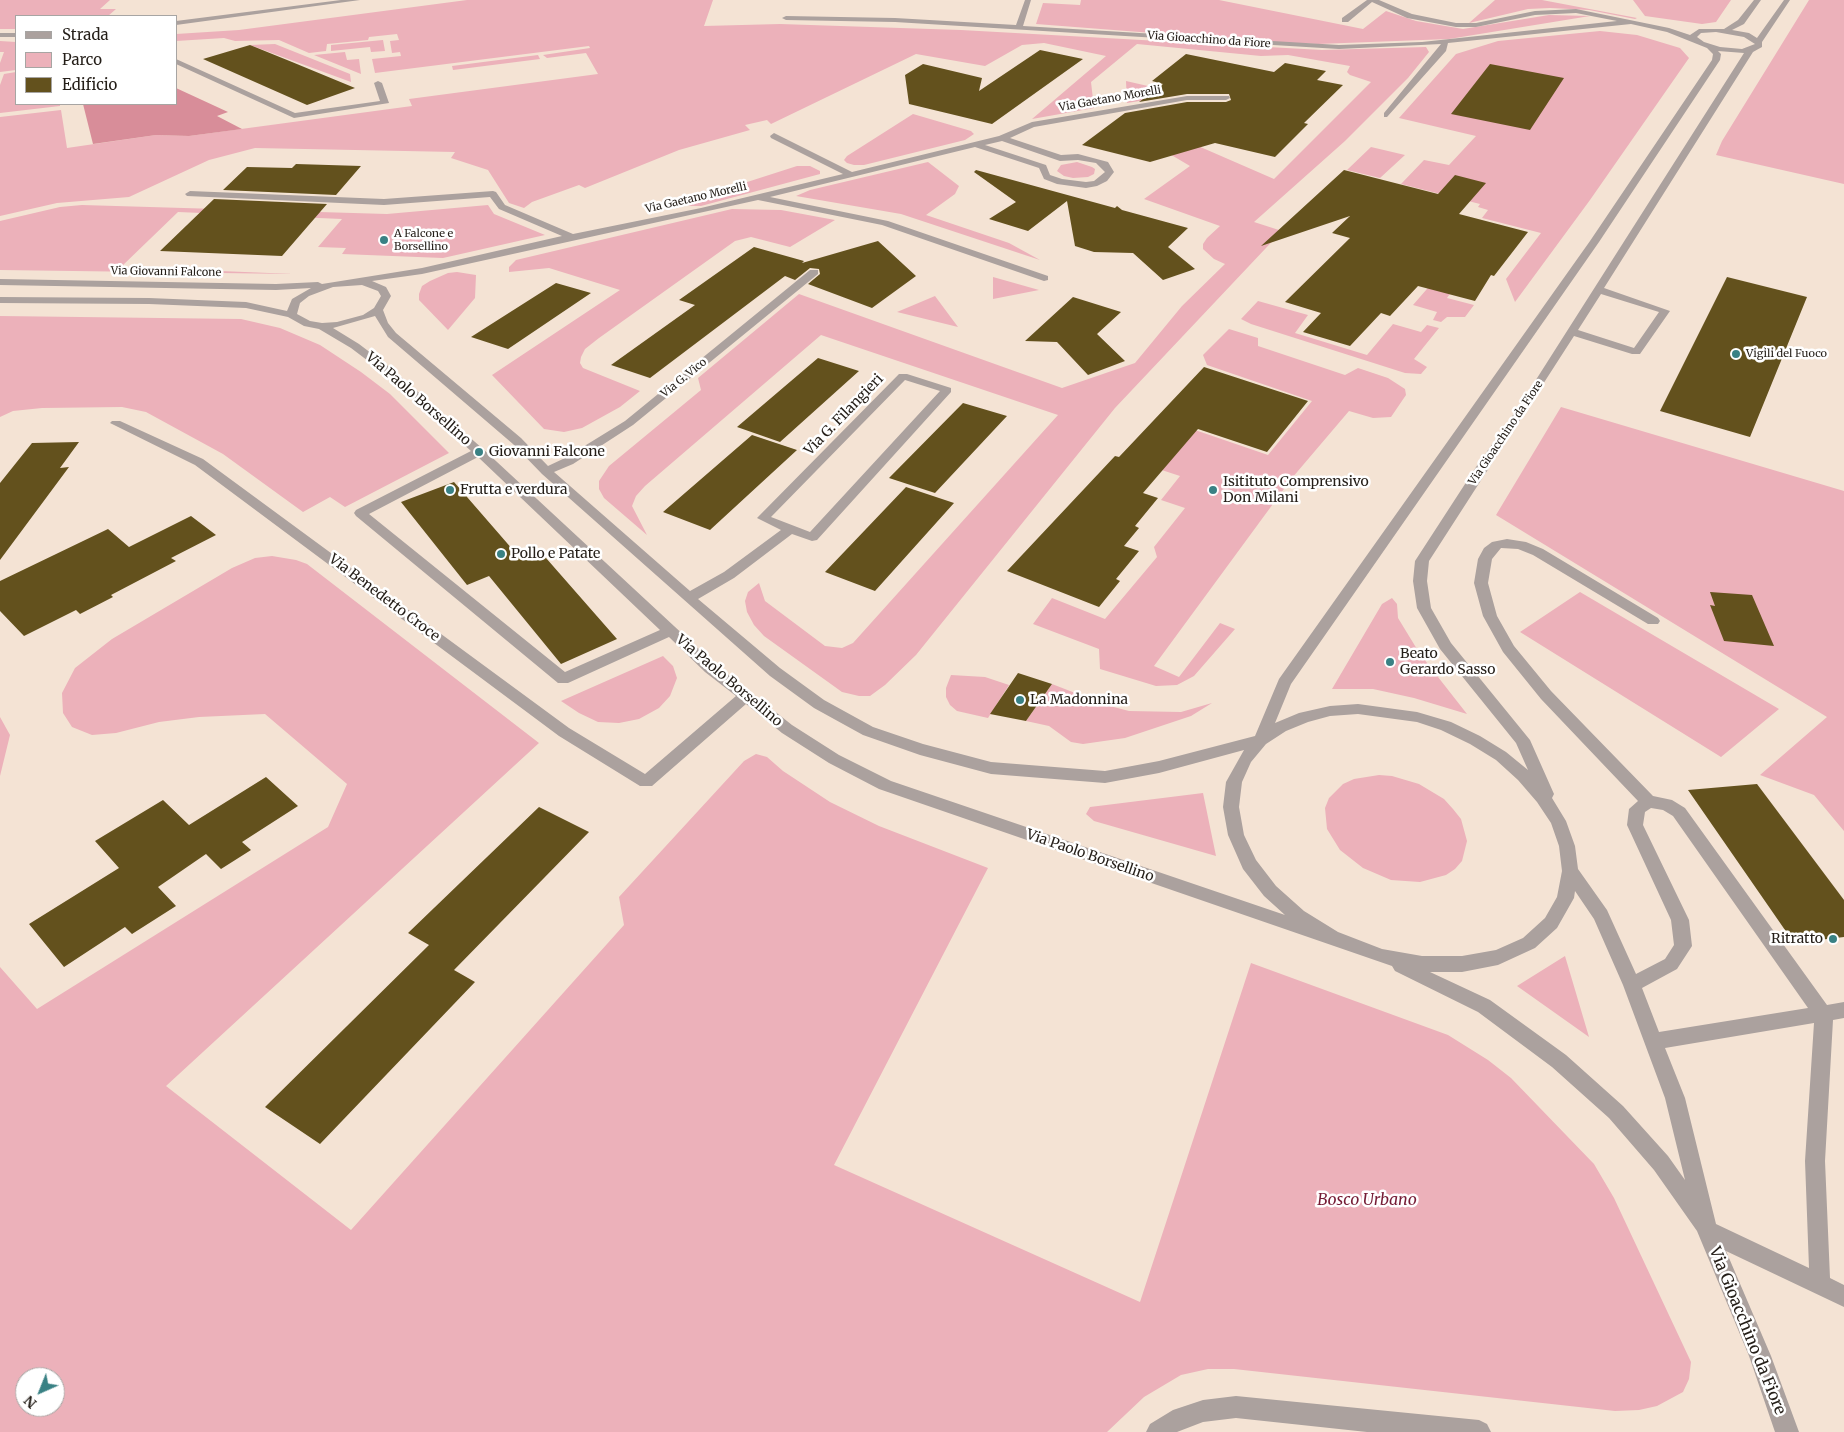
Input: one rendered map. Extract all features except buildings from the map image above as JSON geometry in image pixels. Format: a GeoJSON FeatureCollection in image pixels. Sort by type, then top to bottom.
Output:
{"type":"FeatureCollection","features":[{"type":"Feature","properties":{"kind":"street"},"geometry":{"type":"LineString","coordinates":[[178,23],[357,0]]}},
{"type":"Feature","properties":{"kind":"street"},"geometry":{"type":"LineString","coordinates":[[1020,28],[1028,0]]}},
{"type":"Feature","properties":{"kind":"street"},"geometry":{"type":"LineString","coordinates":[[1345,20],[1372,0],[1410,16],[1456,25],[1476,25],[1555,11],[1576,12],[1669,30],[1710,47],[1731,51],[1754,46],[1746,35],[1726,30],[1669,30]]}},
{"type":"Feature","properties":{"kind":"street"},"geometry":{"type":"LineString","coordinates":[[1726,30],[1742,22],[1758,0]]}},
{"type":"Feature","properties":{"kind":"street","name":"Via Gioacchino da Fiore"},"geometry":{"type":"LineString","coordinates":[[1558,821],[1522,740],[1445,646],[1424,608],[1420,581],[1422,561],[1572,332],[1754,46],[1787,0]]}},
{"type":"Feature","properties":{"kind":"street","name":"Via Gioacchino da Fiore"},"geometry":{"type":"LineString","coordinates":[[786,18],[894,20],[1314,47],[1445,42],[1632,22]]}},
{"type":"Feature","properties":{"kind":"street"},"geometry":{"type":"LineString","coordinates":[[1696,40],[1693,36],[1699,31]]}},
{"type":"Feature","properties":{"kind":"street"},"geometry":{"type":"LineString","coordinates":[[0,36],[15,35]]}},
{"type":"Feature","properties":{"kind":"street"},"geometry":{"type":"LineString","coordinates":[[1387,116],[1443,49],[1445,42]]}},
{"type":"Feature","properties":{"kind":"street"},"geometry":{"type":"LineString","coordinates":[[1262,740],[1284,683],[1594,242],[1716,60],[1717,54],[1710,47]]}},
{"type":"Feature","properties":{"kind":"street"},"geometry":{"type":"LineString","coordinates":[[178,63],[294,116],[385,103],[378,83]]}},
{"type":"Feature","properties":{"kind":"street","name":"Via Gaetano Morelli"},"geometry":{"type":"LineString","coordinates":[[348,282],[422,270],[701,211],[1002,138],[1032,125],[1187,98],[1226,98]]}},
{"type":"Feature","properties":{"kind":"street"},"geometry":{"type":"LineString","coordinates":[[774,136],[850,174]]}},
{"type":"Feature","properties":{"kind":"street"},"geometry":{"type":"LineString","coordinates":[[975,144],[1043,167],[1043,172],[1047,177],[1060,182],[1096,183],[1104,180],[1110,172],[1105,164],[1099,161],[1078,156],[1060,158],[1002,138]]}},
{"type":"Feature","properties":{"kind":"street"},"geometry":{"type":"LineString","coordinates":[[190,194],[384,202],[493,194],[502,207],[572,237]]}},
{"type":"Feature","properties":{"kind":"street"},"geometry":{"type":"LineString","coordinates":[[754,198],[784,201],[885,223],[1044,278]]}},
{"type":"Feature","properties":{"kind":"street","name":"Via Gaetano Morelli"},"geometry":{"type":"LineString","coordinates":[[392,291],[422,270]]}},
{"type":"Feature","properties":{"kind":"street","name":"Via G. Vico"},"geometry":{"type":"LineString","coordinates":[[546,471],[569,462],[629,422],[814,272]]}},
{"type":"Feature","properties":{"kind":"street","name":"Via Giovanni Falcone"},"geometry":{"type":"LineString","coordinates":[[0,282],[276,287],[332,284]]}},
{"type":"Feature","properties":{"kind":"street"},"geometry":{"type":"LineString","coordinates":[[0,300],[148,301],[246,305],[292,315],[308,324],[322,326],[352,322],[378,310],[392,291],[374,285],[348,282],[332,284],[305,294],[296,300],[292,308],[292,315]]}},
{"type":"Feature","properties":{"kind":"street"},"geometry":{"type":"LineString","coordinates":[[1572,332],[1636,352],[1665,311],[1599,290]]}},
{"type":"Feature","properties":{"kind":"street"},"geometry":{"type":"LineString","coordinates":[[378,310],[383,323],[392,335],[517,442],[546,471],[775,672],[819,704],[868,731],[920,749],[991,768],[1105,777],[1160,767],[1262,740]]}},
{"type":"Feature","properties":{"kind":"street","name":"Via Paolo Borsellino"},"geometry":{"type":"LineString","coordinates":[[322,326],[355,346],[388,371],[479,452],[670,631],[745,697],[787,729],[834,758],[885,785],[1240,908],[1332,937]]}},
{"type":"Feature","properties":{"kind":"street","name":"Via G. Filangieri"},"geometry":{"type":"LineString","coordinates":[[903,376],[948,390],[812,537],[790,529],[763,518],[903,376]]}},
{"type":"Feature","properties":{"kind":"street","name":"Via Benedetto Croce"},"geometry":{"type":"LineString","coordinates":[[116,422],[199,462],[564,732],[646,782],[745,697]]}},
{"type":"Feature","properties":{"kind":"street"},"geometry":{"type":"LineString","coordinates":[[479,452],[360,513],[563,679],[670,631]]}},
{"type":"Feature","properties":{"kind":"street"},"geometry":{"type":"LineString","coordinates":[[689,598],[729,576],[790,529]]}},
{"type":"Feature","properties":{"kind":"street"},"geometry":{"type":"LineString","coordinates":[[1649,802],[1546,695],[1508,649],[1490,616],[1481,583],[1485,559],[1489,551],[1497,545],[1507,543],[1521,545],[1538,552],[1654,621]]}},
{"type":"Feature","properties":{"kind":"street"},"geometry":{"type":"LineString","coordinates":[[1381,956],[1422,964],[1462,964],[1498,957],[1529,943],[1551,923],[1565,898],[1570,871],[1567,846],[1558,821],[1544,798],[1524,776],[1501,756],[1475,740],[1446,726],[1417,717],[1358,709],[1330,711],[1304,717],[1281,727],[1262,740],[1245,759],[1234,782],[1231,807],[1236,835],[1249,864],[1270,891],[1298,916],[1332,937],[1381,956],[1484,1006],[1559,1062],[1616,1112],[1661,1163],[1707,1231],[1844,1296]]}},
{"type":"Feature","properties":{"kind":"street"},"geometry":{"type":"LineString","coordinates":[[1632,985],[1671,964],[1683,946],[1680,920],[1635,824],[1637,809],[1649,802],[1666,804],[1679,812],[1824,1015],[1815,1161],[1820,1284]]}},
{"type":"Feature","properties":{"kind":"street"},"geometry":{"type":"LineString","coordinates":[[1570,871],[1601,915],[1654,1041],[1675,1098],[1707,1231]]}},
{"type":"Feature","properties":{"kind":"street"},"geometry":{"type":"LineString","coordinates":[[1654,1041],[1824,1015],[1844,1010]]}},
{"type":"Feature","properties":{"kind":"street","name":"Via Gioacchino da Fiore"},"geometry":{"type":"LineString","coordinates":[[1707,1231],[1760,1356],[1787,1432]]}},
{"type":"Feature","properties":{"kind":"street"},"geometry":{"type":"LineString","coordinates":[[1158,1432],[1173,1421],[1203,1410],[1236,1407],[1479,1432]]}},
{"type":"Feature","properties":{"kind":"green space"},"geometry":{"type":"Polygon","coordinates":[[[0,0],[110,0],[100,9],[116,9],[109,15],[15,15],[15,29],[0,29],[0,0]]]}},
{"type":"Feature","properties":{"kind":"green space"},"geometry":{"type":"Polygon","coordinates":[[[467,0],[713,0],[704,26],[780,24],[961,30],[1322,50],[1426,47],[1429,52],[1408,78],[1345,141],[1254,222],[1282,231],[1115,408],[916,655],[885,685],[870,696],[859,696],[842,692],[764,636],[754,625],[747,612],[745,601],[748,592],[759,583],[765,601],[825,646],[842,648],[853,643],[1058,415],[821,335],[645,486],[636,496],[632,506],[647,535],[604,498],[599,489],[599,481],[609,466],[701,390],[698,378],[799,294],[1062,388],[1135,363],[1182,306],[1225,264],[1214,259],[1203,249],[1203,244],[1207,238],[1220,226],[1144,199],[1190,166],[1168,153],[1182,139],[1274,179],[1371,82],[1350,75],[1347,72],[1350,66],[1288,55],[1261,56],[1137,44],[1091,82],[1094,108],[1032,119],[1106,56],[1044,43],[1022,45],[985,66],[916,54],[771,124],[767,120],[745,125],[750,130],[679,150],[585,188],[579,185],[532,202],[524,208],[509,203],[488,170],[451,158],[455,152],[255,148],[209,160],[129,197],[57,203],[0,216],[0,117],[61,110],[67,148],[156,135],[189,136],[412,106],[409,99],[598,74],[586,53],[547,58],[543,55],[590,48],[589,46],[375,73],[372,59],[401,56],[400,52],[392,53],[390,41],[399,40],[397,34],[369,37],[368,40],[327,44],[326,51],[309,53],[279,40],[235,41],[224,38],[178,41],[178,34],[239,30],[467,0]]]}},
{"type":"Feature","properties":{"kind":"green space"},"geometry":{"type":"Polygon","coordinates":[[[1081,0],[1219,0],[1363,29],[1386,11],[1416,21],[1463,29],[1549,15],[1590,16],[1449,39],[1318,44],[1036,24],[1043,3],[1080,5],[1081,0]]]}},
{"type":"Feature","properties":{"kind":"green space"},"geometry":{"type":"Polygon","coordinates":[[[1495,0],[1542,0],[1637,18],[1589,10],[1550,8],[1528,9],[1469,23],[1495,0]]]}},
{"type":"Feature","properties":{"kind":"green space"},"geometry":{"type":"Polygon","coordinates":[[[1633,0],[1731,0],[1716,22],[1702,24],[1645,16],[1633,0]]]}},
{"type":"Feature","properties":{"kind":"green space"},"geometry":{"type":"Polygon","coordinates":[[[1809,0],[1844,0],[1844,184],[1716,155],[1722,141],[1809,0]]]}},
{"type":"Feature","properties":{"kind":"green space"},"geometry":{"type":"Polygon","coordinates":[[[1600,31],[1637,35],[1680,48],[1689,58],[1590,200],[1515,302],[1506,279],[1541,233],[1482,218],[1488,210],[1478,207],[1480,204],[1401,184],[1424,160],[1449,165],[1476,136],[1399,118],[1456,54],[1498,41],[1600,31]]]}},
{"type":"Feature","properties":{"kind":"green space"},"geometry":{"type":"Polygon","coordinates":[[[383,40],[385,51],[371,52],[370,47],[331,51],[331,45],[383,40]]]}},
{"type":"Feature","properties":{"kind":"green space"},"geometry":{"type":"Polygon","coordinates":[[[0,41],[15,42],[15,70],[0,72],[0,63],[4,52],[0,52],[0,41]]]}},
{"type":"Feature","properties":{"kind":"green space"},"geometry":{"type":"Polygon","coordinates":[[[275,44],[350,74],[351,82],[250,45],[275,44]]]}},
{"type":"Feature","properties":{"kind":"green space"},"geometry":{"type":"Polygon","coordinates":[[[345,52],[347,60],[359,59],[361,74],[314,55],[345,52]]]}},
{"type":"Feature","properties":{"kind":"green space"},"geometry":{"type":"Polygon","coordinates":[[[538,55],[540,59],[453,70],[452,66],[538,55]]]}},
{"type":"Feature","properties":{"kind":"green space"},"geometry":{"type":"Polygon","coordinates":[[[15,72],[15,105],[60,106],[0,113],[0,85],[4,74],[15,72]]]}},
{"type":"Feature","properties":{"kind":"green space"},"geometry":{"type":"Polygon","coordinates":[[[1126,81],[1183,94],[1127,103],[1126,81]]]}},
{"type":"Feature","properties":{"kind":"green space"},"geometry":{"type":"Polygon","coordinates":[[[913,114],[971,131],[974,134],[965,140],[864,165],[854,165],[844,160],[847,156],[913,114]]]}},
{"type":"Feature","properties":{"kind":"green space"},"geometry":{"type":"Polygon","coordinates":[[[1371,147],[1405,155],[1380,178],[1347,170],[1371,147]]]}},
{"type":"Feature","properties":{"kind":"green space"},"geometry":{"type":"Polygon","coordinates":[[[928,162],[959,186],[955,194],[926,215],[1009,243],[1040,260],[901,214],[796,196],[810,190],[928,162]]]}},
{"type":"Feature","properties":{"kind":"green space"},"geometry":{"type":"Polygon","coordinates":[[[1077,162],[1095,169],[1094,174],[1088,177],[1073,178],[1064,176],[1057,171],[1061,165],[1077,162]]]}},
{"type":"Feature","properties":{"kind":"green space"},"geometry":{"type":"Polygon","coordinates":[[[797,166],[810,166],[820,171],[820,174],[701,206],[690,206],[685,202],[797,166]]]}},
{"type":"Feature","properties":{"kind":"green space"},"geometry":{"type":"Polygon","coordinates":[[[82,205],[387,214],[488,205],[494,214],[545,235],[443,258],[342,254],[346,248],[318,247],[342,219],[178,212],[121,267],[294,274],[0,270],[0,221],[60,207],[82,205]]]}},
{"type":"Feature","properties":{"kind":"green space"},"geometry":{"type":"Polygon","coordinates":[[[732,209],[781,210],[835,220],[790,247],[751,237],[735,241],[585,349],[580,363],[583,368],[640,391],[620,407],[582,428],[564,432],[544,429],[492,375],[620,290],[549,268],[509,272],[509,267],[516,260],[732,209]]]}},
{"type":"Feature","properties":{"kind":"green space"},"geometry":{"type":"Polygon","coordinates":[[[457,272],[476,275],[475,298],[448,330],[419,300],[419,294],[422,286],[430,281],[448,273],[457,272]]]}},
{"type":"Feature","properties":{"kind":"green space"},"geometry":{"type":"Polygon","coordinates":[[[993,277],[1039,290],[993,299],[993,277]]]}},
{"type":"Feature","properties":{"kind":"green space"},"geometry":{"type":"Polygon","coordinates":[[[1433,282],[1454,288],[1447,298],[1474,305],[1465,317],[1447,317],[1441,322],[1433,320],[1437,312],[1413,305],[1433,282]]]}},
{"type":"Feature","properties":{"kind":"green space"},"geometry":{"type":"Polygon","coordinates":[[[935,296],[958,327],[897,312],[935,296]]]}},
{"type":"Feature","properties":{"kind":"green space"},"geometry":{"type":"Polygon","coordinates":[[[1258,301],[1308,315],[1295,333],[1367,355],[1393,324],[1421,332],[1427,325],[1439,328],[1414,359],[1427,367],[1421,374],[1405,373],[1251,324],[1241,319],[1258,301]]]}},
{"type":"Feature","properties":{"kind":"green space"},"geometry":{"type":"Polygon","coordinates":[[[0,316],[241,319],[280,328],[320,345],[361,372],[390,394],[449,453],[345,507],[330,497],[303,512],[223,454],[146,412],[122,407],[42,408],[13,411],[0,417],[0,316]]]}},
{"type":"Feature","properties":{"kind":"green space"},"geometry":{"type":"Polygon","coordinates":[[[1229,329],[1258,338],[1258,346],[1345,375],[1358,368],[1388,378],[1405,389],[1406,395],[1391,417],[1373,418],[1349,411],[1292,478],[1154,666],[1179,677],[1220,623],[1235,629],[1194,676],[1177,685],[1156,686],[1100,669],[1099,649],[1033,624],[1052,598],[1105,619],[1157,557],[1154,547],[1185,508],[1161,500],[1180,476],[1131,460],[1192,429],[1268,455],[1312,401],[1207,365],[1203,355],[1229,329]]]}},
{"type":"Feature","properties":{"kind":"green space"},"geometry":{"type":"Polygon","coordinates":[[[1561,407],[1844,491],[1844,831],[1814,795],[1760,775],[1827,717],[1496,515],[1561,407]]]}},
{"type":"Feature","properties":{"kind":"green space","name":"Bosco Urbano"},"geometry":{"type":"Polygon","coordinates":[[[272,556],[307,564],[539,743],[166,1086],[351,1230],[624,925],[619,897],[744,761],[756,754],[767,757],[783,771],[830,802],[879,826],[988,868],[834,1165],[1140,1302],[1251,963],[1448,1035],[1488,1060],[1511,1078],[1594,1164],[1614,1198],[1691,1362],[1689,1379],[1683,1392],[1657,1406],[1639,1410],[1615,1411],[1234,1369],[1208,1369],[1181,1375],[1144,1397],[1107,1432],[0,1432],[0,967],[37,1009],[328,827],[347,784],[265,714],[199,717],[159,722],[116,733],[92,735],[72,727],[63,713],[62,693],[75,668],[112,639],[232,568],[255,558],[272,556]]]}},
{"type":"Feature","properties":{"kind":"green space"},"geometry":{"type":"Polygon","coordinates":[[[1580,592],[1779,709],[1721,757],[1520,632],[1580,592]]]}},
{"type":"Feature","properties":{"kind":"green space"},"geometry":{"type":"Polygon","coordinates":[[[1392,598],[1397,604],[1398,618],[1420,654],[1467,714],[1414,698],[1373,689],[1332,689],[1382,604],[1392,598]]]}},
{"type":"Feature","properties":{"kind":"green space"},"geometry":{"type":"Polygon","coordinates":[[[663,656],[673,666],[677,678],[670,696],[659,708],[639,719],[619,723],[598,722],[579,713],[561,701],[663,656]]]}},
{"type":"Feature","properties":{"kind":"green space"},"geometry":{"type":"Polygon","coordinates":[[[951,675],[985,677],[1009,685],[988,718],[957,711],[950,705],[946,697],[946,688],[951,675]]]}},
{"type":"Feature","properties":{"kind":"green space"},"geometry":{"type":"Polygon","coordinates":[[[1052,684],[1106,705],[1129,711],[1181,712],[1212,703],[1191,716],[1125,738],[1083,744],[1071,742],[1049,726],[1026,721],[1052,684]]]}},
{"type":"Feature","properties":{"kind":"green space"},"geometry":{"type":"Polygon","coordinates":[[[0,717],[10,735],[0,776],[0,717]]]}},
{"type":"Feature","properties":{"kind":"green space"},"geometry":{"type":"Polygon","coordinates":[[[1379,775],[1392,776],[1419,784],[1444,799],[1453,809],[1461,819],[1467,841],[1462,861],[1455,869],[1446,875],[1420,882],[1391,880],[1363,868],[1340,850],[1327,829],[1325,808],[1329,798],[1343,784],[1354,779],[1379,775]]]}},
{"type":"Feature","properties":{"kind":"green space"},"geometry":{"type":"Polygon","coordinates":[[[1203,793],[1216,856],[1094,821],[1086,814],[1090,807],[1203,793]]]}},
{"type":"Feature","properties":{"kind":"green space"},"geometry":{"type":"Polygon","coordinates":[[[1565,956],[1589,1037],[1517,986],[1565,956]]]}},
{"type":"Feature","properties":{"kind":"shaded area"},"geometry":{"type":"Polygon","coordinates":[[[178,89],[228,112],[217,116],[242,129],[189,136],[156,135],[93,144],[83,105],[178,105],[178,89]]]}},
{"type":"Feature","properties":{"kind":"place","name":"A Falcone e Borsellino"},"geometry":{"type":"Point","coordinates":[384,240]}},
{"type":"Feature","properties":{"kind":"place","name":"Vigili del Fuoco"},"geometry":{"type":"Point","coordinates":[1736,354]}},
{"type":"Feature","properties":{"kind":"place","name":"Giovanni Falcone"},"geometry":{"type":"Point","coordinates":[479,452]}},
{"type":"Feature","properties":{"kind":"place","name":"Frutta e verdura"},"geometry":{"type":"Point","coordinates":[450,490]}},
{"type":"Feature","properties":{"kind":"place","name":"Isitituto Comprensivo Don Milani"},"geometry":{"type":"Point","coordinates":[1213,490]}},
{"type":"Feature","properties":{"kind":"place","name":"Pollo e Patate"},"geometry":{"type":"Point","coordinates":[501,554]}},
{"type":"Feature","properties":{"kind":"place","name":"Beato Gerardo Sasso"},"geometry":{"type":"Point","coordinates":[1390,662]}},
{"type":"Feature","properties":{"kind":"place","name":"La Madonnina"},"geometry":{"type":"Point","coordinates":[1020,700]}},
{"type":"Feature","properties":{"kind":"place","name":"Ritratto"},"geometry":{"type":"Point","coordinates":[1833,939]}}]}
